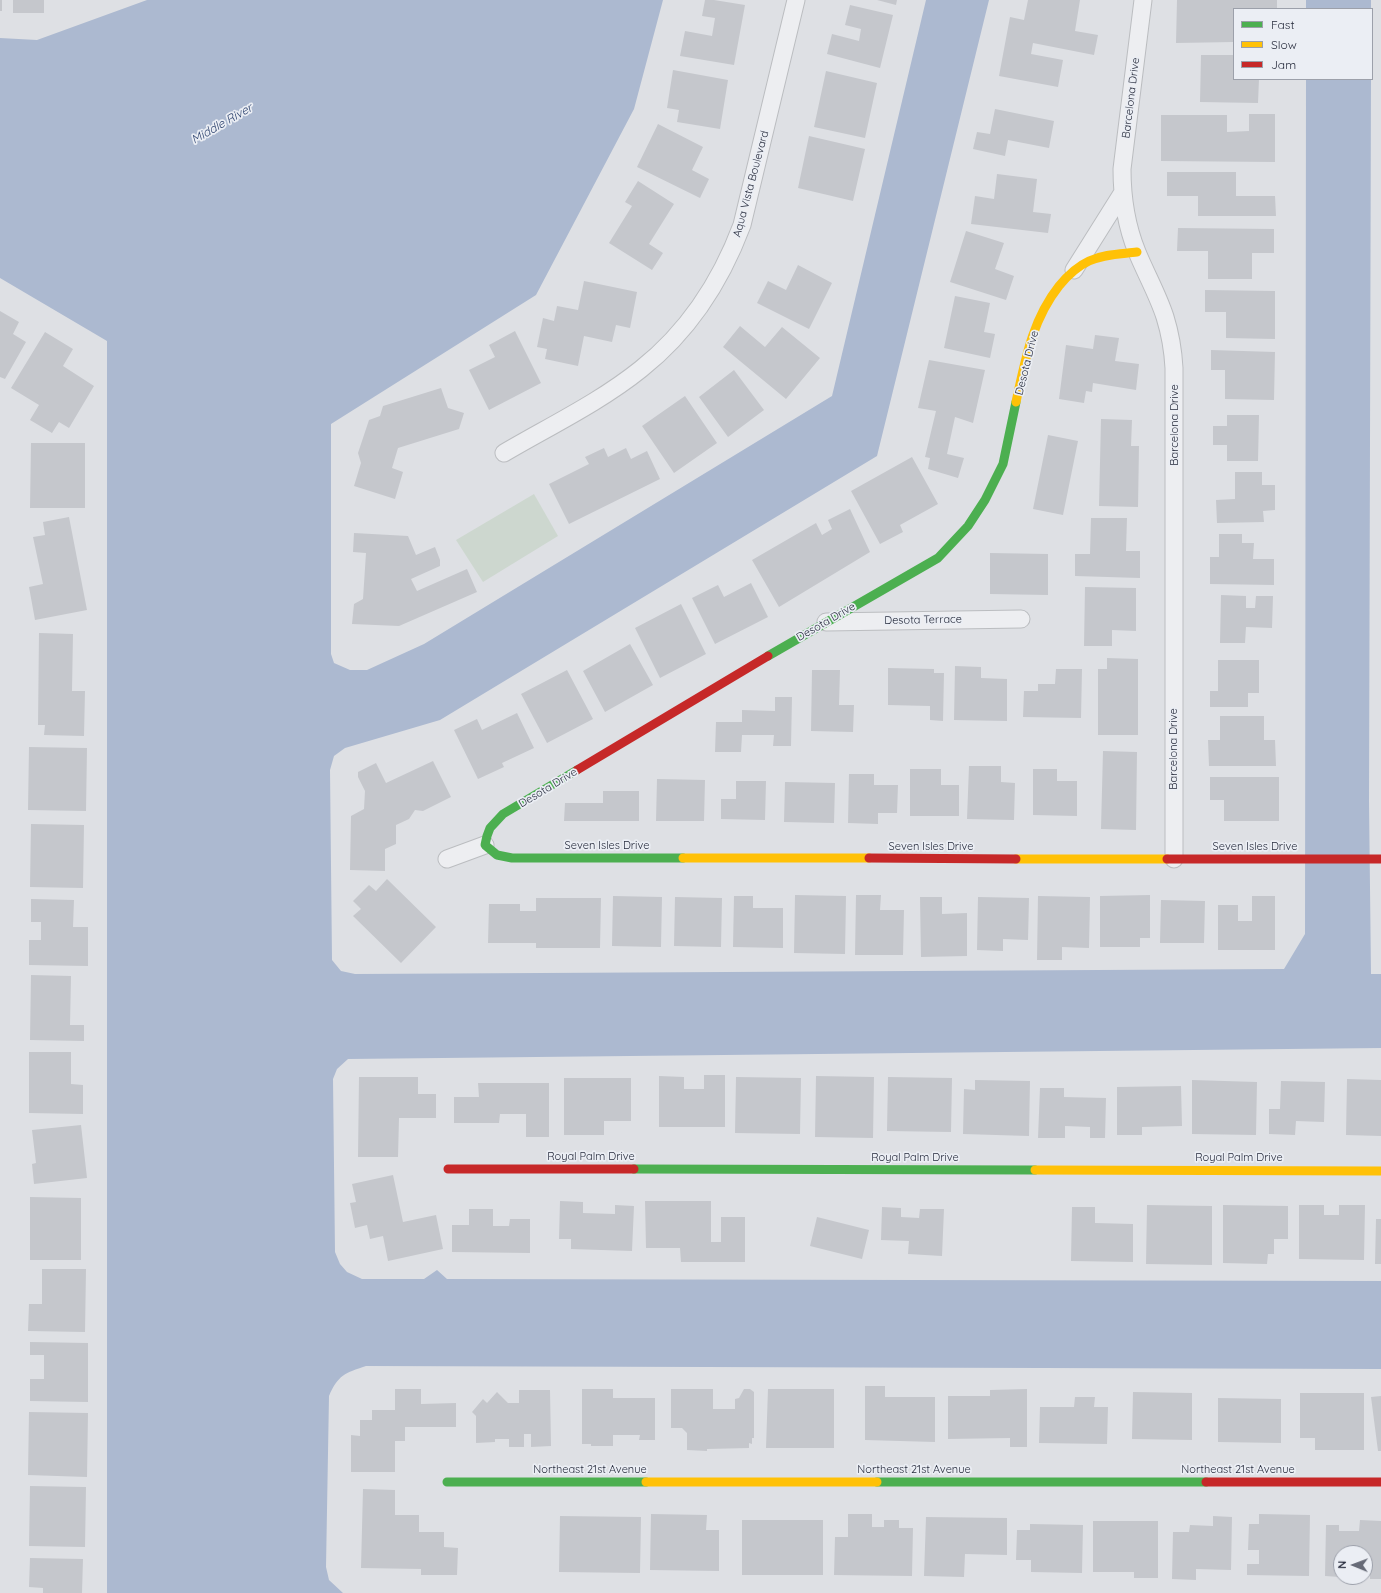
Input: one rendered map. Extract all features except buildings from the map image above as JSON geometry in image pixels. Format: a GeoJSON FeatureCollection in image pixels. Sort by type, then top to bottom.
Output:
{"type":"FeatureCollection","features":[{"type":"Feature","properties":{"kind":"street","name":"Aqua Vista Boulevard"},"geometry":{"type":"LineString","coordinates":[[504,453],[603,396],[641,370],[686,326],[712,290],[733,249],[742,225],[796,0]]}},
{"type":"Feature","properties":{"kind":"street","name":"Barcelona Drive"},"geometry":{"type":"LineString","coordinates":[[1143,0],[1122,169],[1122,192],[1127,220],[1137,252],[1165,316],[1169,332],[1174,368],[1174,859]]}},
{"type":"Feature","properties":{"kind":"street","name":"Desota Drive"},"geometry":{"type":"LineString","coordinates":[[485,845],[488,832],[497,819],[503,814],[825,622],[938,558],[968,526],[1003,464],[1010,437],[1025,361],[1038,323],[1050,298],[1073,270],[1122,192]]}},
{"type":"Feature","properties":{"kind":"street","name":"Desota Drive"},"geometry":{"type":"LineString","coordinates":[[1073,270],[1097,258],[1137,252]]}},
{"type":"Feature","properties":{"kind":"street","name":"Desota Terrace"},"geometry":{"type":"LineString","coordinates":[[825,622],[1022,619]]}},
{"type":"Feature","properties":{"kind":"street","name":"Seven Isles Drive"},"geometry":{"type":"LineString","coordinates":[[485,845],[490,852],[500,857],[512,858],[1379,859]]}},
{"type":"Feature","properties":{"kind":"street"},"geometry":{"type":"LineString","coordinates":[[447,859],[485,845]]}},
{"type":"Feature","properties":{"kind":"street","name":"Royal Palm Drive"},"geometry":{"type":"LineString","coordinates":[[448,1169],[1381,1171]]}},
{"type":"Feature","properties":{"kind":"street","name":"Northeast 21st Avenue"},"geometry":{"type":"LineString","coordinates":[[447,1482],[1381,1482]]}},
{"type":"Feature","properties":{"kind":"shaded area"},"geometry":{"type":"Polygon","coordinates":[[[534,494],[558,536],[483,582],[456,540],[534,494]]]}},
{"type":"Feature","properties":{"kind":"water","name":"Middle River"},"geometry":{"type":"Polygon","coordinates":[[[147,0],[663,0],[634,109],[536,295],[331,424],[331,654],[334,663],[350,670],[367,670],[424,644],[832,396],[926,0],[989,0],[877,456],[440,720],[345,748],[334,756],[330,770],[332,960],[341,971],[355,974],[1284,969],[1305,934],[1306,80],[1371,80],[1369,801],[1371,974],[1381,974],[1381,1048],[348,1059],[337,1069],[333,1079],[335,1252],[340,1264],[347,1272],[362,1279],[424,1279],[437,1270],[447,1279],[1381,1281],[1381,1369],[366,1366],[347,1373],[339,1379],[329,1396],[326,1567],[329,1580],[343,1593],[107,1593],[107,341],[0,278],[0,38],[37,40],[147,0]]]}},
{"type":"Feature","properties":{"kind":"water"},"geometry":{"type":"Polygon","coordinates":[[[1306,0],[1371,0],[1371,8],[1306,8],[1306,0]]]}},
{"type":"Feature","properties":{"kind":"traffic: fast"},"geometry":{"type":"LineString","coordinates":[[768,656],[938,558],[968,526],[985,500],[1003,464],[1016,402]]}},
{"type":"Feature","properties":{"kind":"traffic: fast"},"geometry":{"type":"LineString","coordinates":[[577,770],[503,814],[490,828],[485,845],[497,855],[512,858],[683,858]]}},
{"type":"Feature","properties":{"kind":"traffic: fast"},"geometry":{"type":"LineString","coordinates":[[634,1169],[1035,1170]]}},
{"type":"Feature","properties":{"kind":"traffic: fast"},"geometry":{"type":"LineString","coordinates":[[447,1482],[646,1482]]}},
{"type":"Feature","properties":{"kind":"traffic: fast"},"geometry":{"type":"LineString","coordinates":[[877,1482],[1206,1482]]}},
{"type":"Feature","properties":{"kind":"traffic: slow"},"geometry":{"type":"LineString","coordinates":[[1016,402],[1026,356],[1036,327],[1042,313],[1059,286],[1072,272],[1089,261],[1107,256],[1137,252]]}},
{"type":"Feature","properties":{"kind":"traffic: slow"},"geometry":{"type":"LineString","coordinates":[[683,858],[869,858]]}},
{"type":"Feature","properties":{"kind":"traffic: slow"},"geometry":{"type":"LineString","coordinates":[[1016,859],[1167,859]]}},
{"type":"Feature","properties":{"kind":"traffic: slow"},"geometry":{"type":"LineString","coordinates":[[1035,1170],[1381,1171]]}},
{"type":"Feature","properties":{"kind":"traffic: slow"},"geometry":{"type":"LineString","coordinates":[[646,1482],[877,1482]]}},
{"type":"Feature","properties":{"kind":"traffic: jam"},"geometry":{"type":"LineString","coordinates":[[577,770],[768,656]]}},
{"type":"Feature","properties":{"kind":"traffic: jam"},"geometry":{"type":"LineString","coordinates":[[869,858],[1016,859]]}},
{"type":"Feature","properties":{"kind":"traffic: jam"},"geometry":{"type":"LineString","coordinates":[[1167,859],[1381,859]]}},
{"type":"Feature","properties":{"kind":"traffic: jam"},"geometry":{"type":"LineString","coordinates":[[448,1169],[634,1169]]}},
{"type":"Feature","properties":{"kind":"traffic: jam"},"geometry":{"type":"LineString","coordinates":[[1206,1482],[1381,1482]]}}]}
